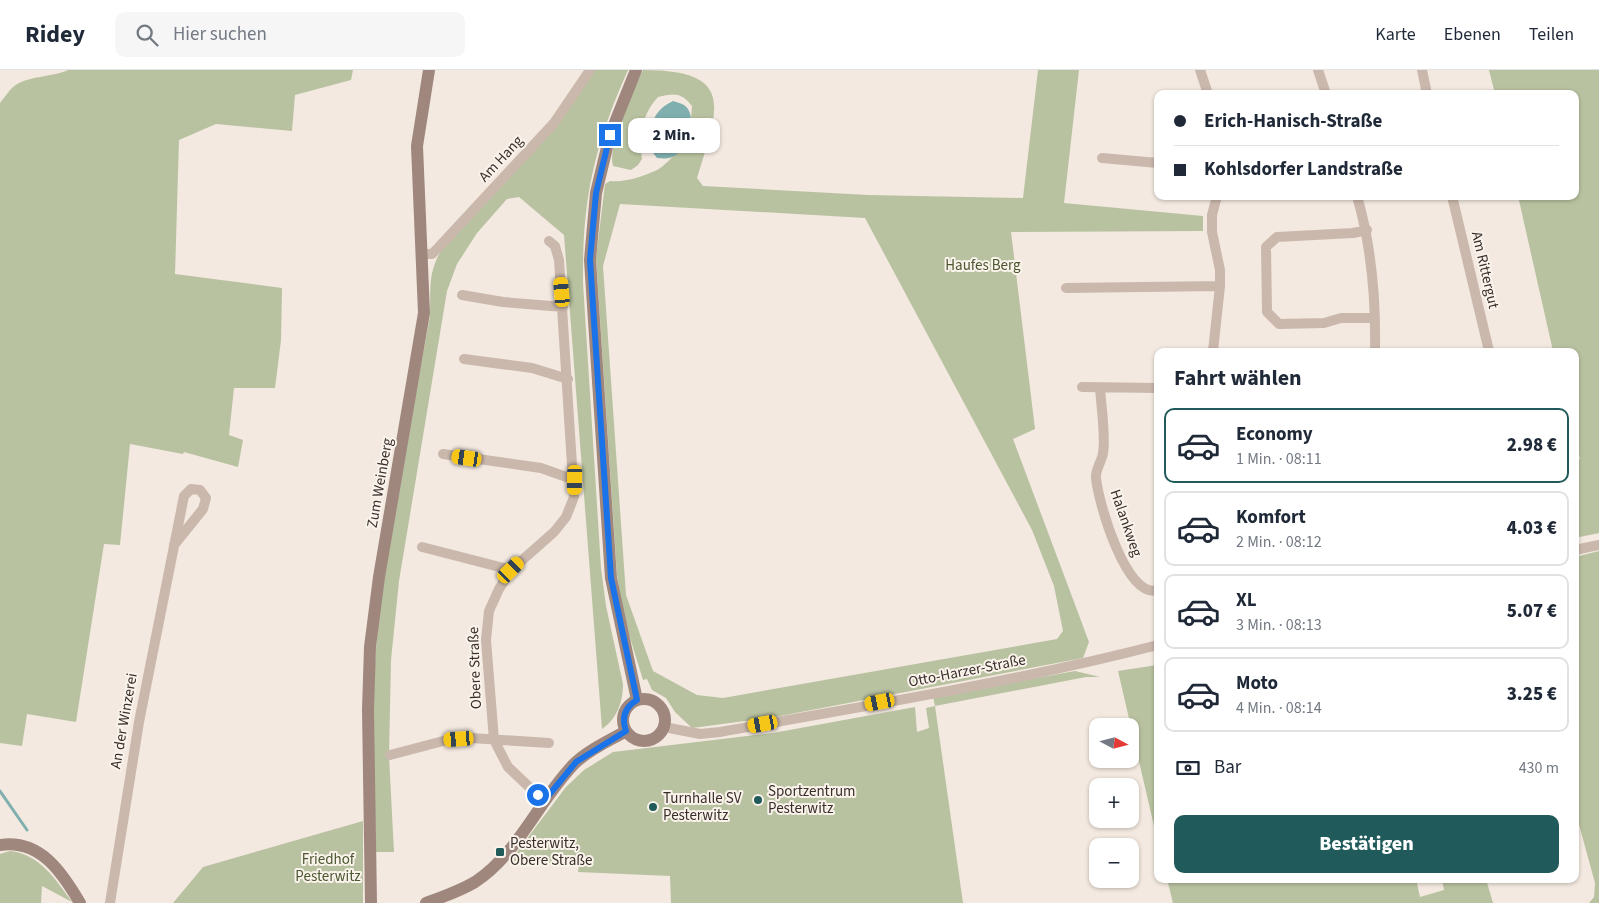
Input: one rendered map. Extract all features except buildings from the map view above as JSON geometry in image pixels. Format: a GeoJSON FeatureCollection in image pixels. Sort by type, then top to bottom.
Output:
{"type":"FeatureCollection","features":[{"type":"Feature","properties":{"kind":"street","name":"Zum Weinberg"},"geometry":{"type":"LineString","coordinates":[[371,903],[368,710],[370,647],[379,576],[424,313],[417,146],[429,70]]}},
{"type":"Feature","properties":{"kind":"street","name":"Am Hang"},"geometry":{"type":"LineString","coordinates":[[422,254],[432,254],[523,158],[554,123],[590,70]]}},
{"type":"Feature","properties":{"kind":"street"},"geometry":{"type":"LineString","coordinates":[[636,70],[610,135],[601,172],[596,193],[590,260],[611,578],[637,700]]}},
{"type":"Feature","properties":{"kind":"street"},"geometry":{"type":"LineString","coordinates":[[1200,70],[1207,90]]}},
{"type":"Feature","properties":{"kind":"street"},"geometry":{"type":"LineString","coordinates":[[1318,70],[1325,90]]}},
{"type":"Feature","properties":{"kind":"street"},"geometry":{"type":"LineString","coordinates":[[1422,70],[1426,90]]}},
{"type":"Feature","properties":{"kind":"street"},"geometry":{"type":"LineString","coordinates":[[1102,158],[1154,163]]}},
{"type":"Feature","properties":{"kind":"street"},"geometry":{"type":"LineString","coordinates":[[1213,348],[1220,286],[1220,270],[1212,232],[1212,215],[1216,200]]}},
{"type":"Feature","properties":{"kind":"street"},"geometry":{"type":"LineString","coordinates":[[1358,200],[1367,230],[1374,274],[1375,348]]}},
{"type":"Feature","properties":{"kind":"street","name":"Am Rittergut"},"geometry":{"type":"LineString","coordinates":[[1453,200],[1488,348]]}},
{"type":"Feature","properties":{"kind":"street"},"geometry":{"type":"LineString","coordinates":[[1367,230],[1353,233],[1277,238],[1266,247],[1267,312],[1279,324],[1324,323],[1341,318],[1375,318]]}},
{"type":"Feature","properties":{"kind":"street","name":"Obere Straße"},"geometry":{"type":"LineString","coordinates":[[544,801],[508,767],[494,740],[486,640],[489,611],[499,588],[511,570],[554,532],[566,517],[574,497],[575,480],[559,260],[555,246],[549,242]]}},
{"type":"Feature","properties":{"kind":"street"},"geometry":{"type":"LineString","coordinates":[[1066,288],[1220,286]]}},
{"type":"Feature","properties":{"kind":"street"},"geometry":{"type":"LineString","coordinates":[[462,295],[503,302],[563,307]]}},
{"type":"Feature","properties":{"kind":"street"},"geometry":{"type":"LineString","coordinates":[[464,359],[532,368],[568,379]]}},
{"type":"Feature","properties":{"kind":"street"},"geometry":{"type":"LineString","coordinates":[[1082,387],[1154,388]]}},
{"type":"Feature","properties":{"kind":"street","name":"Halankweg"},"geometry":{"type":"LineString","coordinates":[[1100,388],[1104,452],[1095,476],[1105,516],[1125,567],[1139,586],[1154,591]]}},
{"type":"Feature","properties":{"kind":"street"},"geometry":{"type":"LineString","coordinates":[[443,454],[541,468],[575,480]]}},
{"type":"Feature","properties":{"kind":"street","name":"An der Winzerei"},"geometry":{"type":"LineString","coordinates":[[110,903],[139,722],[174,546],[184,496],[191,489],[200,490],[206,498],[203,508],[174,546]]}},
{"type":"Feature","properties":{"kind":"street"},"geometry":{"type":"LineString","coordinates":[[1579,549],[1599,545]]}},
{"type":"Feature","properties":{"kind":"street"},"geometry":{"type":"LineString","coordinates":[[422,547],[511,570]]}},
{"type":"Feature","properties":{"kind":"street","name":"Otto-Harzer-Straße"},"geometry":{"type":"LineString","coordinates":[[664,727],[693,734],[720,732],[996,681],[1095,661],[1154,646]]}},
{"type":"Feature","properties":{"kind":"street"},"geometry":{"type":"LineString","coordinates":[[644,699],[656,703],[664,714],[664,727],[655,738],[642,741],[636,740],[626,731],[624,713],[637,700],[644,699]]}},
{"type":"Feature","properties":{"kind":"street"},"geometry":{"type":"LineString","coordinates":[[426,903],[461,890],[489,871],[576,762],[626,731]]}},
{"type":"Feature","properties":{"kind":"street"},"geometry":{"type":"LineString","coordinates":[[390,755],[447,740],[550,743]]}},
{"type":"Feature","properties":{"kind":"street"},"geometry":{"type":"LineString","coordinates":[[0,845],[18,843],[37,851],[58,870],[80,903]]}},
{"type":"Feature","properties":{"kind":"green space"},"geometry":{"type":"Polygon","coordinates":[[[68,70],[353,70],[351,80],[295,95],[292,131],[216,124],[179,140],[175,274],[282,288],[281,340],[275,388],[234,388],[229,435],[243,440],[238,467],[184,452],[183,454],[130,444],[120,545],[104,544],[76,722],[27,714],[22,746],[0,743],[0,103],[10,90],[24,81],[68,70]]]}},
{"type":"Feature","properties":{"kind":"green space"},"geometry":{"type":"Polygon","coordinates":[[[593,70],[628,70],[606,124],[592,174],[583,253],[583,283],[601,568],[606,606],[623,684],[622,697],[618,710],[612,720],[602,729],[564,235],[519,197],[507,199],[477,233],[457,264],[447,291],[399,581],[391,660],[389,756],[394,852],[376,852],[373,722],[378,633],[389,542],[430,316],[430,286],[433,270],[446,243],[593,70]]]}},
{"type":"Feature","properties":{"kind":"green space","name":"Haufes Berg"},"geometry":{"type":"Polygon","coordinates":[[[643,70],[673,72],[694,77],[707,86],[713,98],[714,114],[711,132],[697,178],[703,186],[868,195],[1023,198],[1038,70],[1079,70],[1064,203],[1203,216],[1203,231],[1011,232],[1035,429],[1013,439],[1089,642],[1083,658],[775,717],[692,728],[675,712],[666,698],[652,690],[647,679],[643,680],[624,618],[617,575],[596,258],[605,184],[610,181],[640,177],[652,172],[660,168],[679,152],[691,119],[692,106],[681,96],[669,95],[658,97],[648,111],[642,126],[642,159],[631,170],[613,166],[612,157],[617,132],[643,70]],[[620,204],[603,266],[626,595],[653,671],[697,695],[723,698],[1057,639],[1063,631],[1054,586],[1032,530],[865,218],[620,204]]]}},
{"type":"Feature","properties":{"kind":"green space"},"geometry":{"type":"Polygon","coordinates":[[[1489,70],[1599,70],[1599,533],[1579,537],[1579,348],[1552,348],[1519,200],[1579,200],[1579,90],[1494,90],[1489,70]]]}},
{"type":"Feature","properties":{"kind":"green space"},"geometry":{"type":"Polygon","coordinates":[[[1599,551],[1599,903],[1589,903],[1594,897],[1595,883],[1579,825],[1579,556],[1599,551]]]}},
{"type":"Feature","properties":{"kind":"green space"},"geometry":{"type":"Polygon","coordinates":[[[1154,666],[1154,826],[1139,761],[1139,718],[1129,718],[1118,671],[1154,666]]]}},
{"type":"Feature","properties":{"kind":"green space"},"geometry":{"type":"Polygon","coordinates":[[[1075,671],[1100,677],[1086,677],[935,706],[933,697],[1075,671]]]}},
{"type":"Feature","properties":{"kind":"green space","name":"Sportzentrum Pesterwitz"},"geometry":{"type":"Polygon","coordinates":[[[935,706],[963,903],[671,903],[670,876],[578,872],[579,864],[510,861],[566,787],[584,770],[613,752],[773,733],[915,707],[917,732],[929,728],[926,708],[935,706]]]}},
{"type":"Feature","properties":{"kind":"green space","name":"Friedhof Pesterwitz"},"geometry":{"type":"Polygon","coordinates":[[[363,821],[363,903],[173,903],[203,867],[363,821]]]}},
{"type":"Feature","properties":{"kind":"green space"},"geometry":{"type":"Polygon","coordinates":[[[10,851],[21,853],[39,863],[53,877],[72,902],[42,886],[41,903],[0,903],[0,854],[10,851]]]}},
{"type":"Feature","properties":{"kind":"green space"},"geometry":{"type":"Polygon","coordinates":[[[1168,883],[1417,883],[1420,897],[1444,890],[1443,883],[1487,883],[1493,903],[1173,903],[1168,883]]]}},
{"type":"Feature","properties":{"kind":"water"},"geometry":{"type":"Polygon","coordinates":[[[673,101],[683,104],[688,109],[691,121],[688,136],[677,154],[669,158],[657,158],[648,146],[652,125],[661,109],[673,101]]]}},
{"type":"Feature","properties":{"kind":"waterway"},"geometry":{"type":"LineString","coordinates":[[0,791],[27,830]]}},
{"type":"Feature","properties":{"kind":"place","name":"Sportzentrum Pesterwitz"},"geometry":{"type":"Point","coordinates":[758,800]}},
{"type":"Feature","properties":{"kind":"place","name":"Turnhalle SV Pesterwitz"},"geometry":{"type":"Point","coordinates":[653,807]}},
{"type":"Feature","properties":{"kind":"place","name":"Pesterwitz, Obere Straße"},"geometry":{"type":"Point","coordinates":[500,852]}},
{"type":"Feature","properties":{"kind":"route"},"geometry":{"type":"LineString","coordinates":[[538,795],[544,801],[576,762],[626,731],[623,719],[624,713],[637,700],[618,620],[611,578],[590,260],[596,193],[610,135]]}}]}
